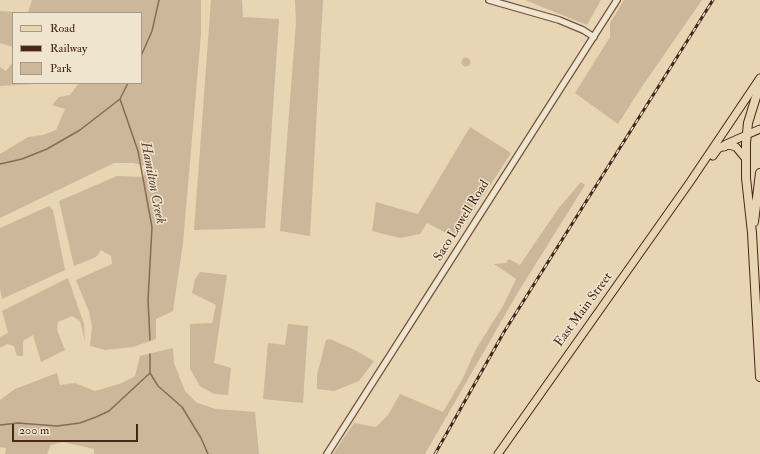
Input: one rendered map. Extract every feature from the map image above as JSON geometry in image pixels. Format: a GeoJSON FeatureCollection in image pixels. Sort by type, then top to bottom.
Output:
{"type":"FeatureCollection","features":[{"type":"Feature","properties":{"kind":"highway"},"geometry":{"type":"LineString","coordinates":[[760,84],[748,123],[746,159],[748,201],[752,233],[760,377]]}},
{"type":"Feature","properties":{"kind":"highway"},"geometry":{"type":"LineString","coordinates":[[752,233],[760,173]]}},
{"type":"Feature","properties":{"kind":"main road","name":"East Main Street"},"geometry":{"type":"LineString","coordinates":[[498,454],[690,182],[760,78]]}},
{"type":"Feature","properties":{"kind":"main road","name":"East Main Street"},"geometry":{"type":"LineString","coordinates":[[690,182],[701,173],[720,148],[760,129]]}},
{"type":"Feature","properties":{"kind":"main road"},"geometry":{"type":"LineString","coordinates":[[720,148],[728,145],[736,147],[746,159]]}},
{"type":"Feature","properties":{"kind":"street"},"geometry":{"type":"LineString","coordinates":[[489,0],[559,20],[583,30],[594,37]]}},
{"type":"Feature","properties":{"kind":"street","name":"Saco Lowell Road"},"geometry":{"type":"LineString","coordinates":[[327,454],[617,0]]}},
{"type":"Feature","properties":{"kind":"green space"},"geometry":{"type":"Polygon","coordinates":[[[32,0],[201,0],[201,34],[183,243],[173,311],[156,319],[156,339],[133,347],[105,350],[90,346],[92,327],[89,312],[76,280],[112,264],[111,256],[101,250],[96,257],[74,266],[59,201],[117,176],[144,177],[146,166],[133,163],[114,163],[0,218],[0,154],[28,137],[43,135],[56,130],[65,109],[52,105],[59,97],[70,95],[78,84],[142,84],[142,12],[28,12],[32,0]]]}},
{"type":"Feature","properties":{"kind":"green space"},"geometry":{"type":"Polygon","coordinates":[[[211,0],[242,0],[243,17],[279,19],[265,228],[194,230],[211,0]]]}},
{"type":"Feature","properties":{"kind":"green space"},"geometry":{"type":"Polygon","coordinates":[[[295,0],[323,0],[310,236],[280,231],[296,22],[295,0]]]}},
{"type":"Feature","properties":{"kind":"green space"},"geometry":{"type":"Polygon","coordinates":[[[525,0],[601,0],[587,25],[525,0]]]}},
{"type":"Feature","properties":{"kind":"green space"},"geometry":{"type":"Polygon","coordinates":[[[624,0],[702,0],[618,124],[575,93],[610,37],[610,23],[624,0]]]}},
{"type":"Feature","properties":{"kind":"green space"},"geometry":{"type":"Polygon","coordinates":[[[0,11],[14,12],[12,12],[12,47],[0,43],[0,11]]]}},
{"type":"Feature","properties":{"kind":"green space"},"geometry":{"type":"Polygon","coordinates":[[[466,57],[471,62],[466,67],[461,62],[466,57]]]}},
{"type":"Feature","properties":{"kind":"green space"},"geometry":{"type":"Polygon","coordinates":[[[12,63],[12,84],[33,84],[0,86],[0,67],[6,71],[12,63]]]}},
{"type":"Feature","properties":{"kind":"green space"},"geometry":{"type":"Polygon","coordinates":[[[470,127],[511,153],[456,238],[427,223],[420,234],[400,238],[372,231],[376,202],[418,214],[470,127]]]}},
{"type":"Feature","properties":{"kind":"green space"},"geometry":{"type":"Polygon","coordinates":[[[581,182],[585,185],[517,294],[425,454],[333,454],[354,423],[376,427],[388,415],[400,394],[443,412],[463,378],[476,349],[503,306],[516,279],[494,264],[506,263],[509,259],[520,265],[558,209],[581,182]]]}},
{"type":"Feature","properties":{"kind":"green space"},"geometry":{"type":"Polygon","coordinates":[[[49,206],[53,210],[65,270],[2,299],[0,289],[0,228],[49,206]]]}},
{"type":"Feature","properties":{"kind":"green space"},"geometry":{"type":"Polygon","coordinates":[[[200,272],[227,275],[214,363],[231,368],[228,395],[214,394],[200,386],[190,369],[190,324],[212,323],[216,305],[192,293],[195,279],[200,272]]]}},
{"type":"Feature","properties":{"kind":"green space"},"geometry":{"type":"Polygon","coordinates":[[[68,278],[84,324],[85,341],[80,321],[72,316],[58,322],[57,330],[65,350],[41,362],[33,335],[23,341],[23,356],[17,356],[14,346],[7,344],[0,348],[0,337],[8,333],[2,311],[68,278]]]}},
{"type":"Feature","properties":{"kind":"green space"},"geometry":{"type":"Polygon","coordinates":[[[288,324],[308,326],[303,403],[263,399],[268,343],[285,345],[288,324]]]}},
{"type":"Feature","properties":{"kind":"green space"},"geometry":{"type":"Polygon","coordinates":[[[330,339],[355,350],[374,361],[359,381],[334,391],[317,389],[317,375],[326,340],[330,339]]]}},
{"type":"Feature","properties":{"kind":"green space"},"geometry":{"type":"Polygon","coordinates":[[[173,348],[174,363],[185,391],[197,403],[216,409],[255,412],[259,454],[94,454],[94,449],[63,442],[51,445],[47,454],[5,454],[6,448],[0,447],[0,400],[15,389],[57,373],[60,385],[75,383],[95,391],[122,383],[135,376],[140,356],[173,348]]]}},
{"type":"Feature","properties":{"kind":"waterway","name":"Hamilton Creek"},"geometry":{"type":"LineString","coordinates":[[142,54],[152,31],[159,0]]}},
{"type":"Feature","properties":{"kind":"waterway"},"geometry":{"type":"LineString","coordinates":[[0,164],[22,159],[47,149],[80,130],[120,99],[128,84]]}},
{"type":"Feature","properties":{"kind":"waterway","name":"Hamilton Creek"},"geometry":{"type":"LineString","coordinates":[[120,99],[138,151],[152,227],[148,300],[150,340]]}},
{"type":"Feature","properties":{"kind":"waterway"},"geometry":{"type":"LineString","coordinates":[[150,354],[150,373],[158,386],[182,407],[201,438],[208,454]]}},
{"type":"Feature","properties":{"kind":"waterway","name":"Hamilton Creek"},"geometry":{"type":"LineString","coordinates":[[0,425],[18,423],[57,426],[80,423],[109,411],[150,373]]}},
{"type":"Feature","properties":{"kind":"railway"},"geometry":{"type":"LineString","coordinates":[[435,454],[504,332],[713,0]]}}]}
